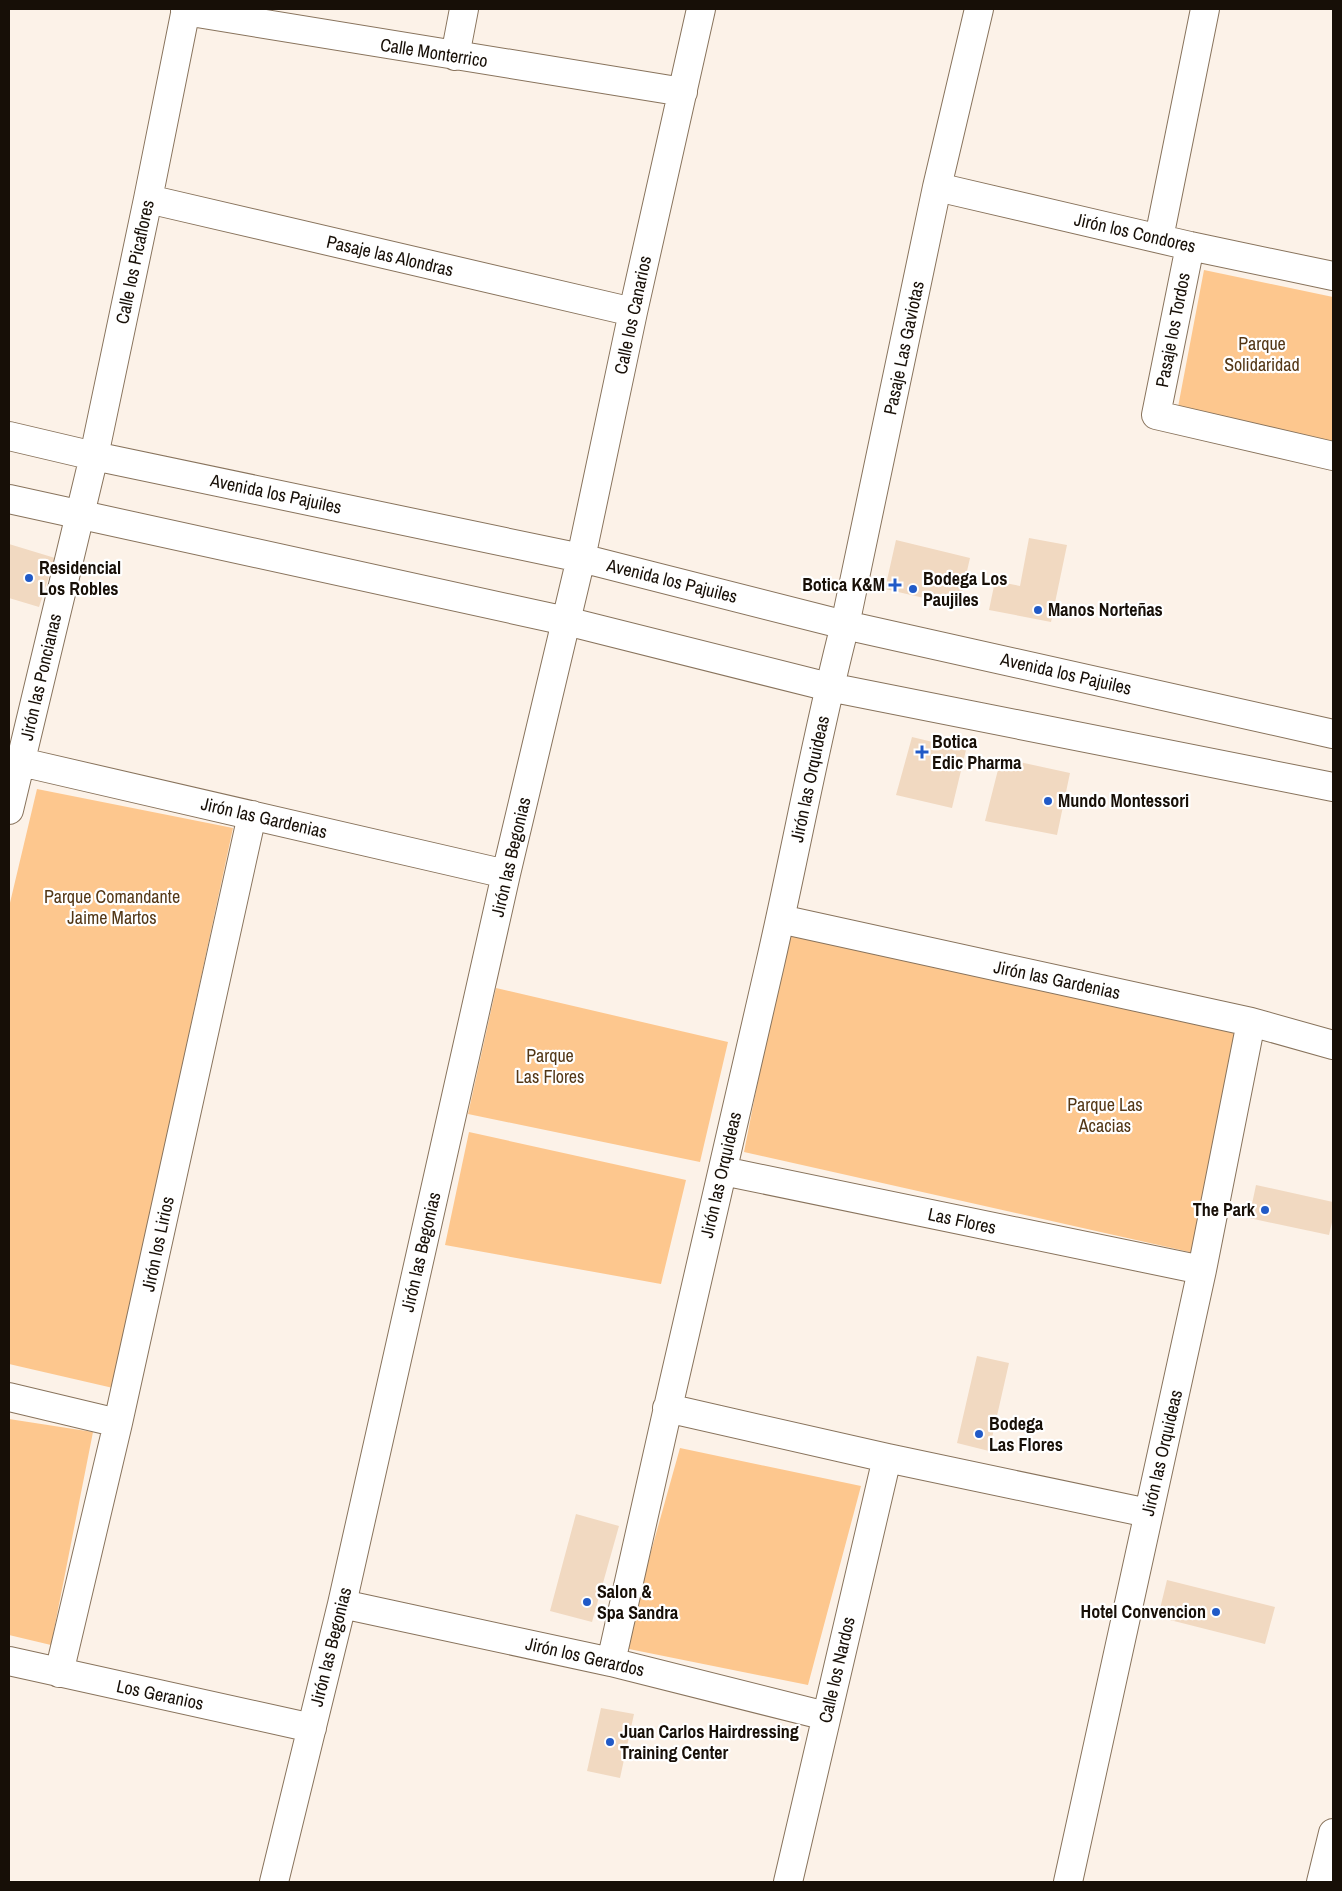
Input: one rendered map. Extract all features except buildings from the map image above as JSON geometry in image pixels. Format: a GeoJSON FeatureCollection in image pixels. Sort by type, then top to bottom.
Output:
{"type":"FeatureCollection","features":[{"type":"Feature","properties":{"kind":"street"},"geometry":{"type":"LineString","coordinates":[[455,56],[464,9]]}},
{"type":"Feature","properties":{"kind":"street","name":"Calle los Canarios"},"geometry":{"type":"LineString","coordinates":[[566,622],[701,9]]}},
{"type":"Feature","properties":{"kind":"street","name":"Pasaje Las Gaviotas"},"geometry":{"type":"LineString","coordinates":[[829,687],[846,624],[937,187],[980,9]]}},
{"type":"Feature","properties":{"kind":"street"},"geometry":{"type":"LineString","coordinates":[[1159,238],[1205,9]]}},
{"type":"Feature","properties":{"kind":"street","name":"Calle Monterrico"},"geometry":{"type":"LineString","coordinates":[[185,10],[455,56],[683,92]]}},
{"type":"Feature","properties":{"kind":"street","name":"Calle los Picaflores"},"geometry":{"type":"LineString","coordinates":[[79,515],[94,456],[148,199],[185,10]]}},
{"type":"Feature","properties":{"kind":"street","name":"Jirón los Condores"},"geometry":{"type":"LineString","coordinates":[[937,187],[1190,246],[1333,276]]}},
{"type":"Feature","properties":{"kind":"street","name":"Pasaje las Alondras"},"geometry":{"type":"LineString","coordinates":[[148,199],[633,312]]}},
{"type":"Feature","properties":{"kind":"street","name":"Pasaje los Tordos"},"geometry":{"type":"LineString","coordinates":[[1190,246],[1156,415],[1333,456]]}},
{"type":"Feature","properties":{"kind":"street","name":"Avenida los Pajuiles"},"geometry":{"type":"LineString","coordinates":[[9,436],[94,456],[581,558],[846,624],[1333,734]]}},
{"type":"Feature","properties":{"kind":"street"},"geometry":{"type":"LineString","coordinates":[[9,499],[566,622],[829,687],[1333,787]]}},
{"type":"Feature","properties":{"kind":"street","name":"Jirón las Poncianas"},"geometry":{"type":"LineString","coordinates":[[9,810],[79,515]]}},
{"type":"Feature","properties":{"kind":"street","name":"Jirón las Begonias"},"geometry":{"type":"LineString","coordinates":[[274,1882],[342,1604],[506,874],[566,622]]}},
{"type":"Feature","properties":{"kind":"street","name":"Jirón las Orquideas"},"geometry":{"type":"LineString","coordinates":[[612,1662],[667,1408],[780,919],[829,687]]}},
{"type":"Feature","properties":{"kind":"street","name":"Jirón las Gardenias"},"geometry":{"type":"LineString","coordinates":[[21,762],[506,874]]}},
{"type":"Feature","properties":{"kind":"street","name":"Jirón los Lirios"},"geometry":{"type":"LineString","coordinates":[[59,1673],[118,1423],[252,815]]}},
{"type":"Feature","properties":{"kind":"street","name":"Jirón las Gardenias"},"geometry":{"type":"LineString","coordinates":[[780,919],[1251,1022],[1333,1045]]}},
{"type":"Feature","properties":{"kind":"street","name":"Jirón las Orquideas"},"geometry":{"type":"LineString","coordinates":[[1068,1882],[1202,1270],[1251,1022]]}},
{"type":"Feature","properties":{"kind":"street","name":"Las Flores"},"geometry":{"type":"LineString","coordinates":[[722,1171],[1202,1270]]}},
{"type":"Feature","properties":{"kind":"street"},"geometry":{"type":"LineString","coordinates":[[9,1397],[118,1423]]}},
{"type":"Feature","properties":{"kind":"street"},"geometry":{"type":"LineString","coordinates":[[667,1408],[886,1458],[1148,1513]]}},
{"type":"Feature","properties":{"kind":"street","name":"Calle los Nardos"},"geometry":{"type":"LineString","coordinates":[[788,1882],[886,1458]]}},
{"type":"Feature","properties":{"kind":"street","name":"Jirón los Gerardos"},"geometry":{"type":"LineString","coordinates":[[342,1604],[612,1662],[826,1716]]}},
{"type":"Feature","properties":{"kind":"street","name":"Los Geranios"},"geometry":{"type":"LineString","coordinates":[[9,1661],[312,1728]]}},
{"type":"Feature","properties":{"kind":"street"},"geometry":{"type":"LineString","coordinates":[[1327,1867],[1333,1832]]}},
{"type":"Feature","properties":{"kind":"green space","name":"Parque Solidaridad"},"geometry":{"type":"Polygon","coordinates":[[[1204,270],[1333,297],[1333,442],[1178,407],[1204,270]]]}},
{"type":"Feature","properties":{"kind":"green space","name":"Parque Comandante Jaime Martos"},"geometry":{"type":"Polygon","coordinates":[[[37,789],[233,828],[113,1388],[9,1364],[9,907],[37,789]]]}},
{"type":"Feature","properties":{"kind":"green space","name":"Parque Las Acacias"},"geometry":{"type":"Polygon","coordinates":[[[787,932],[1244,1027],[1194,1253],[744,1152],[787,932]]]}},
{"type":"Feature","properties":{"kind":"green space","name":"Parque Las Flores"},"geometry":{"type":"Polygon","coordinates":[[[496,988],[728,1042],[700,1162],[468,1114],[496,988]]]}},
{"type":"Feature","properties":{"kind":"green space"},"geometry":{"type":"Polygon","coordinates":[[[469,1132],[686,1180],[661,1284],[445,1245],[469,1132]]]}},
{"type":"Feature","properties":{"kind":"green space"},"geometry":{"type":"Polygon","coordinates":[[[9,1419],[93,1432],[51,1645],[9,1635],[9,1419]]]}},
{"type":"Feature","properties":{"kind":"green space"},"geometry":{"type":"Polygon","coordinates":[[[680,1448],[861,1486],[808,1685],[624,1648],[680,1448]]]}},
{"type":"Feature","properties":{"kind":"place","name":"Residencial Los Robles"},"geometry":{"type":"Point","coordinates":[29,578]}},
{"type":"Feature","properties":{"kind":"place","name":"Botica K&M"},"geometry":{"type":"Point","coordinates":[895,585]}},
{"type":"Feature","properties":{"kind":"place","name":"Bodega Los Paujiles"},"geometry":{"type":"Point","coordinates":[913,589]}},
{"type":"Feature","properties":{"kind":"place","name":"Manos Norteñas"},"geometry":{"type":"Point","coordinates":[1038,610]}},
{"type":"Feature","properties":{"kind":"place","name":"Botica Edic Pharma"},"geometry":{"type":"Point","coordinates":[922,752]}},
{"type":"Feature","properties":{"kind":"place","name":"Mundo Montessori"},"geometry":{"type":"Point","coordinates":[1048,801]}},
{"type":"Feature","properties":{"kind":"place","name":"The Park"},"geometry":{"type":"Point","coordinates":[1265,1210]}},
{"type":"Feature","properties":{"kind":"place","name":"Bodega Las Flores"},"geometry":{"type":"Point","coordinates":[979,1434]}},
{"type":"Feature","properties":{"kind":"place","name":"Salon & Spa Sandra"},"geometry":{"type":"Point","coordinates":[587,1602]}},
{"type":"Feature","properties":{"kind":"place","name":"Hotel Convencion"},"geometry":{"type":"Point","coordinates":[1216,1612]}},
{"type":"Feature","properties":{"kind":"place","name":"Juan Carlos Hairdressing Training Center"},"geometry":{"type":"Point","coordinates":[610,1742]}}]}
